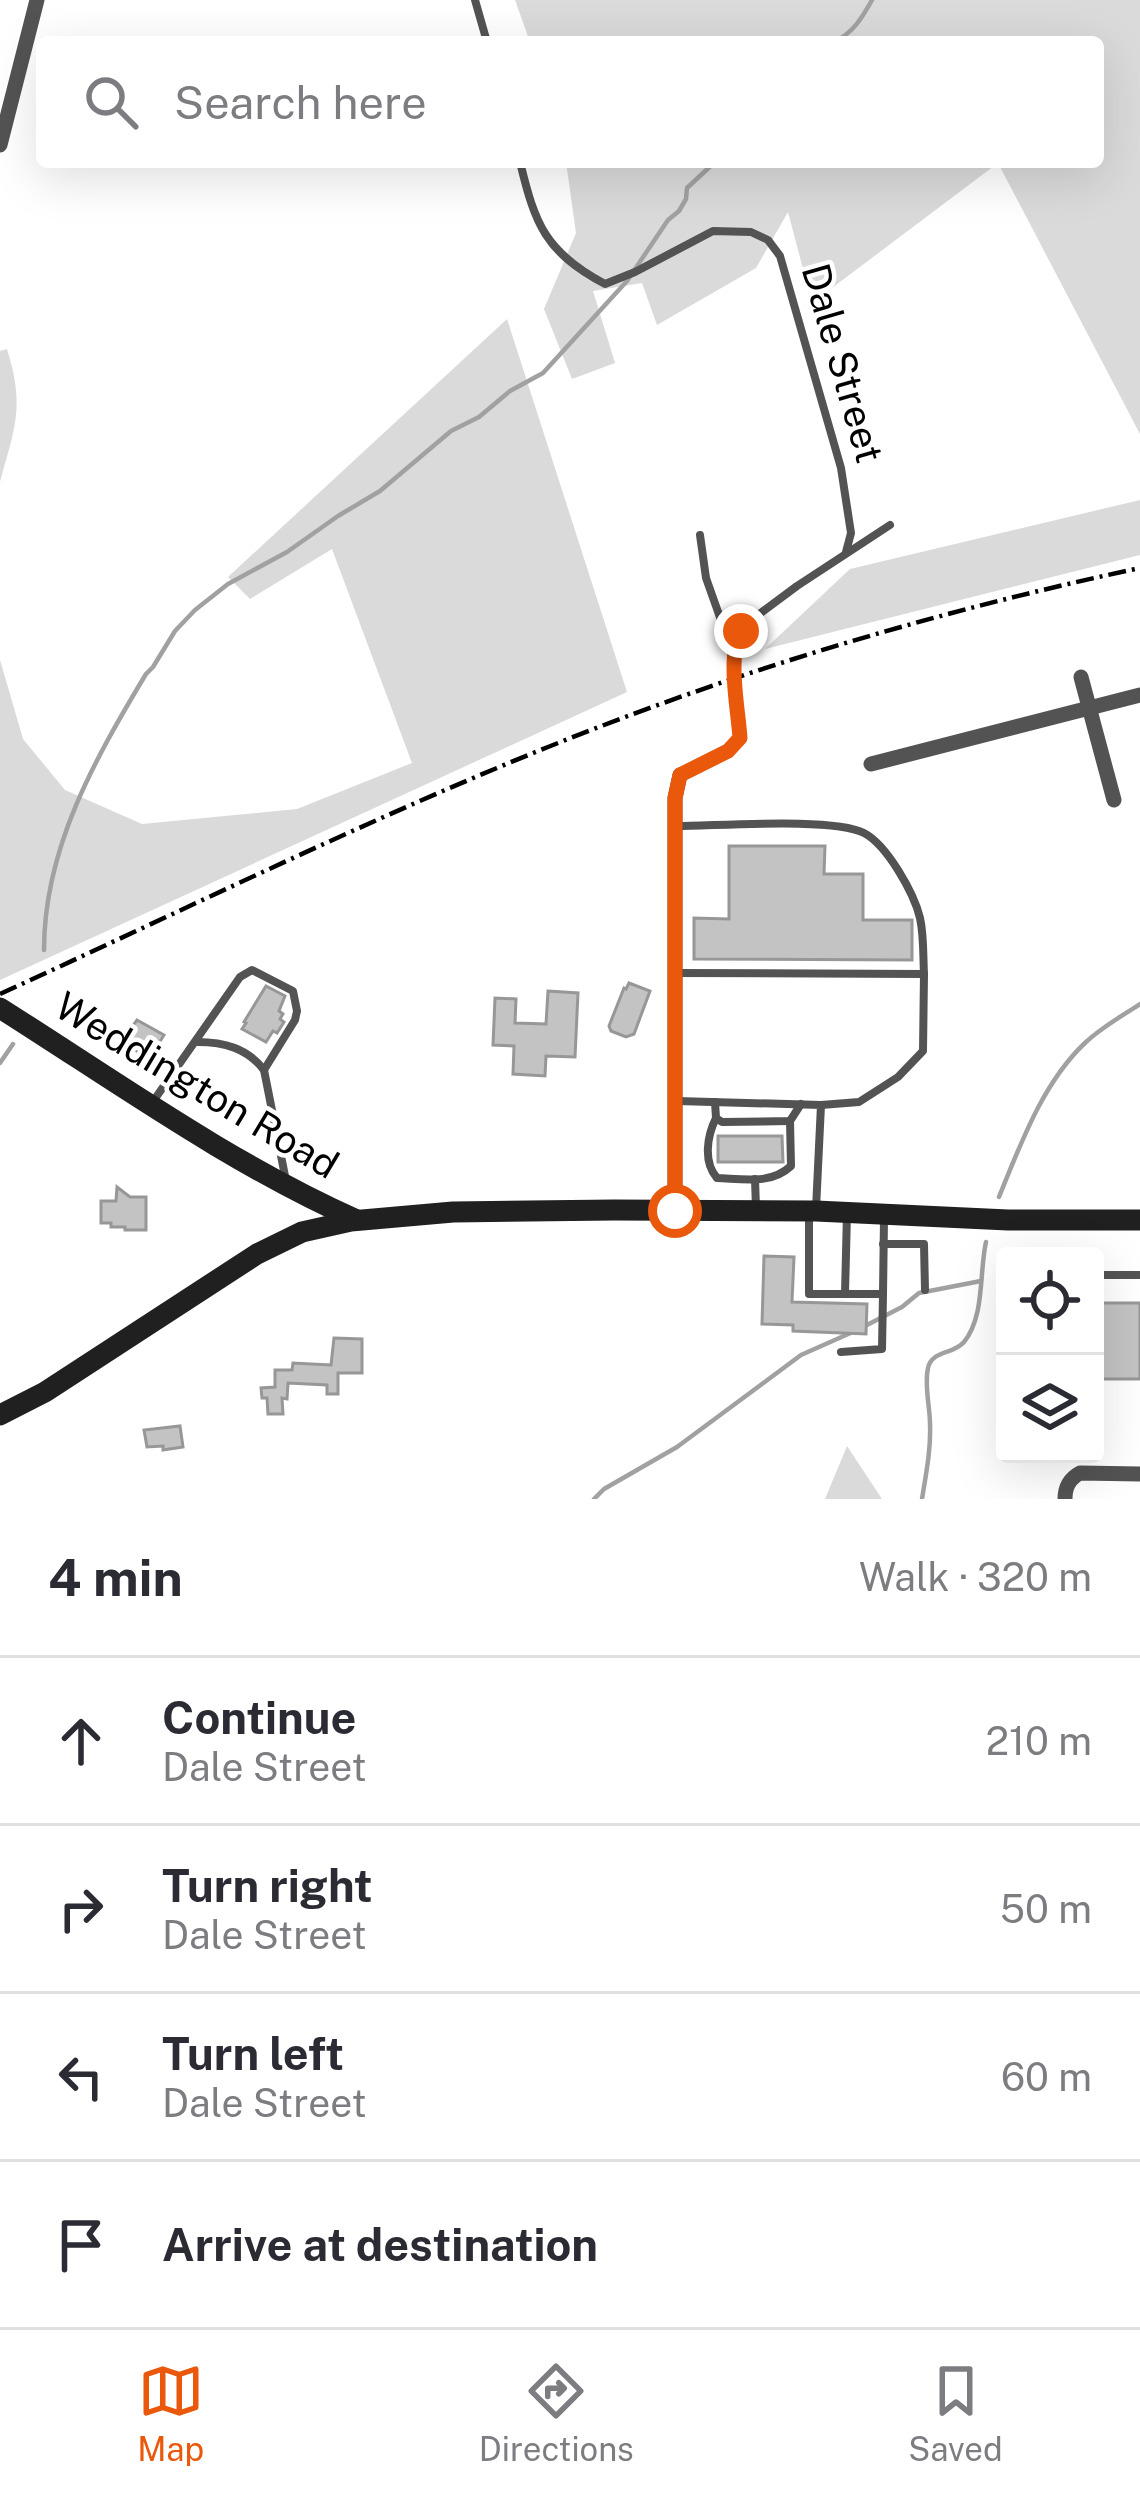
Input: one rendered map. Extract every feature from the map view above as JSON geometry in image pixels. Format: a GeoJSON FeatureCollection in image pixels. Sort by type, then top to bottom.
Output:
{"type":"FeatureCollection","features":[{"type":"Feature","properties":{"kind":"main road","name":"Weddington Road"},"geometry":{"type":"LineString","coordinates":[[0,1008],[288,1186],[358,1220]]}},
{"type":"Feature","properties":{"kind":"main road"},"geometry":{"type":"LineString","coordinates":[[0,1415],[45,1392],[257,1254],[302,1232],[358,1220],[453,1212],[675,1211],[1140,1220]]}},
{"type":"Feature","properties":{"kind":"street"},"geometry":{"type":"LineString","coordinates":[[0,145],[37,0]]}},
{"type":"Feature","properties":{"kind":"street"},"geometry":{"type":"LineString","coordinates":[[1082,677],[1114,800]]}},
{"type":"Feature","properties":{"kind":"street"},"geometry":{"type":"LineString","coordinates":[[871,764],[1140,695]]}},
{"type":"Feature","properties":{"kind":"street"},"geometry":{"type":"LineString","coordinates":[[675,1211],[675,798],[680,775]]}},
{"type":"Feature","properties":{"kind":"street"},"geometry":{"type":"LineString","coordinates":[[1065,1499],[1066,1488],[1080,1473],[1140,1474]]}},
{"type":"Feature","properties":{"kind":"lane"},"geometry":{"type":"LineString","coordinates":[[475,0],[485,36]]}},
{"type":"Feature","properties":{"kind":"lane","name":"Dale Street"},"geometry":{"type":"LineString","coordinates":[[522,168],[533,214],[555,249],[605,284],[713,231],[751,232],[768,240],[780,256],[842,468],[851,533],[847,552]]}},
{"type":"Feature","properties":{"kind":"lane"},"geometry":{"type":"LineString","coordinates":[[680,775],[728,751],[740,738],[735,642],[750,621],[890,525]]}},
{"type":"Feature","properties":{"kind":"lane"},"geometry":{"type":"LineString","coordinates":[[700,535],[706,578],[734,656]]}},
{"type":"Feature","properties":{"kind":"lane"},"geometry":{"type":"LineString","coordinates":[[674,1101],[859,1102],[898,1077],[922,1051],[924,974],[920,916],[890,856],[866,834],[813,825],[675,826]]}},
{"type":"Feature","properties":{"kind":"lane"},"geometry":{"type":"LineString","coordinates":[[152,1104],[240,977],[252,970],[293,991],[295,997],[295,1020],[264,1070]]}},
{"type":"Feature","properties":{"kind":"lane"},"geometry":{"type":"LineString","coordinates":[[674,974],[924,974]]}},
{"type":"Feature","properties":{"kind":"lane"},"geometry":{"type":"LineString","coordinates":[[196,1042],[223,1042],[264,1070],[288,1186]]}},
{"type":"Feature","properties":{"kind":"lane"},"geometry":{"type":"LineString","coordinates":[[715,1102],[716,1118],[708,1134],[710,1169],[717,1178],[768,1180],[791,1166],[790,1121],[802,1104]]}},
{"type":"Feature","properties":{"kind":"lane"},"geometry":{"type":"LineString","coordinates":[[821,1105],[809,1294],[883,1294]]}},
{"type":"Feature","properties":{"kind":"lane"},"geometry":{"type":"LineString","coordinates":[[716,1118],[722,1122],[790,1121]]}},
{"type":"Feature","properties":{"kind":"lane"},"geometry":{"type":"LineString","coordinates":[[755,1179],[756,1211]]}},
{"type":"Feature","properties":{"kind":"lane"},"geometry":{"type":"LineString","coordinates":[[845,1294],[847,1211]]}},
{"type":"Feature","properties":{"kind":"lane"},"geometry":{"type":"LineString","coordinates":[[841,1352],[882,1349],[884,1213]]}},
{"type":"Feature","properties":{"kind":"lane"},"geometry":{"type":"LineString","coordinates":[[923,1215],[925,1290]]}},
{"type":"Feature","properties":{"kind":"lane"},"geometry":{"type":"LineString","coordinates":[[884,1244],[924,1244]]}},
{"type":"Feature","properties":{"kind":"lane"},"geometry":{"type":"LineString","coordinates":[[1104,1275],[1140,1275]]}},
{"type":"Feature","properties":{"kind":"shaded area"},"geometry":{"type":"Polygon","coordinates":[[[515,0],[1140,0],[1140,434],[1001,168],[1104,168],[1104,36],[528,36],[515,0]]]}},
{"type":"Feature","properties":{"kind":"shaded area"},"geometry":{"type":"Polygon","coordinates":[[[567,168],[991,168],[812,303],[788,212],[756,268],[657,325],[642,283],[593,291],[615,363],[572,379],[544,309],[576,233],[567,168]]]}},
{"type":"Feature","properties":{"kind":"shaded area"},"geometry":{"type":"Polygon","coordinates":[[[507,319],[627,692],[0,980],[0,660],[23,739],[65,790],[142,824],[297,809],[412,763],[332,549],[250,599],[228,577],[507,319]]]}},
{"type":"Feature","properties":{"kind":"shaded area"},"geometry":{"type":"Polygon","coordinates":[[[7,349],[17,402],[0,482],[0,351],[7,349]]]}},
{"type":"Feature","properties":{"kind":"shaded area"},"geometry":{"type":"Polygon","coordinates":[[[1140,500],[1140,555],[765,649],[850,569],[1140,500]]]}},
{"type":"Feature","properties":{"kind":"shaded area"},"geometry":{"type":"Polygon","coordinates":[[[847,1446],[882,1499],[825,1499],[847,1446]]]}},
{"type":"Feature","properties":{"kind":"building"},"geometry":{"type":"Polygon","coordinates":[[[729,846],[825,846],[824,874],[863,874],[863,920],[912,920],[912,960],[694,959],[694,918],[729,919],[729,846]]]}},
{"type":"Feature","properties":{"kind":"building"},"geometry":{"type":"Polygon","coordinates":[[[629,983],[650,991],[634,1034],[626,1037],[609,1026],[629,983]]]}},
{"type":"Feature","properties":{"kind":"building"},"geometry":{"type":"Polygon","coordinates":[[[266,986],[285,996],[279,1011],[284,1022],[266,1042],[242,1029],[266,986]]]}},
{"type":"Feature","properties":{"kind":"building"},"geometry":{"type":"Polygon","coordinates":[[[548,991],[578,993],[575,1057],[546,1056],[545,1076],[513,1074],[514,1046],[493,1045],[495,998],[516,999],[515,1023],[546,1024],[548,991]]]}},
{"type":"Feature","properties":{"kind":"building"},"geometry":{"type":"Polygon","coordinates":[[[137,1020],[164,1035],[149,1059],[126,1044],[137,1020]]]}},
{"type":"Feature","properties":{"kind":"building"},"geometry":{"type":"Polygon","coordinates":[[[718,1136],[782,1136],[783,1162],[718,1162],[718,1136]]]}},
{"type":"Feature","properties":{"kind":"building"},"geometry":{"type":"Polygon","coordinates":[[[117,1187],[130,1197],[146,1197],[146,1230],[101,1223],[101,1201],[116,1201],[117,1187]]]}},
{"type":"Feature","properties":{"kind":"building"},"geometry":{"type":"Polygon","coordinates":[[[764,1256],[794,1257],[792,1302],[867,1304],[866,1334],[793,1331],[793,1325],[762,1324],[764,1256]]]}},
{"type":"Feature","properties":{"kind":"building"},"geometry":{"type":"Polygon","coordinates":[[[1104,1303],[1140,1303],[1140,1379],[1104,1379],[1104,1303]]]}},
{"type":"Feature","properties":{"kind":"building"},"geometry":{"type":"Polygon","coordinates":[[[334,1338],[362,1339],[362,1373],[338,1373],[338,1394],[327,1394],[327,1385],[288,1383],[283,1414],[268,1414],[261,1388],[275,1387],[275,1370],[292,1370],[293,1363],[331,1365],[334,1338]]]}},
{"type":"Feature","properties":{"kind":"building"},"geometry":{"type":"Polygon","coordinates":[[[180,1426],[183,1447],[147,1447],[144,1430],[180,1426]]]}},
{"type":"Feature","properties":{"kind":"waterway"},"geometry":{"type":"LineString","coordinates":[[843,36],[872,0]]}},
{"type":"Feature","properties":{"kind":"waterway"},"geometry":{"type":"LineString","coordinates":[[44,950],[53,876],[76,806],[127,706],[175,631],[228,584],[380,491],[451,431],[543,373],[627,281],[679,211],[687,188],[709,168]]}},
{"type":"Feature","properties":{"kind":"waterway"},"geometry":{"type":"LineString","coordinates":[[999,1197],[1057,1076],[1092,1037],[1140,1004]]}},
{"type":"Feature","properties":{"kind":"waterway"},"geometry":{"type":"LineString","coordinates":[[0,1063],[13,1044]]}},
{"type":"Feature","properties":{"kind":"waterway"},"geometry":{"type":"LineString","coordinates":[[922,1499],[930,1443],[928,1368],[934,1358],[959,1346],[971,1332],[986,1242]]}},
{"type":"Feature","properties":{"kind":"waterway"},"geometry":{"type":"LineString","coordinates":[[865,1326],[919,1293],[981,1281]]}},
{"type":"Feature","properties":{"kind":"waterway"},"geometry":{"type":"LineString","coordinates":[[594,1499],[677,1447],[801,1355],[855,1331]]}},
{"type":"Feature","properties":{"kind":"railway"},"geometry":{"type":"LineString","coordinates":[[0,994],[272,867],[620,719],[840,645],[989,603],[1140,568]]}},
{"type":"Feature","properties":{"kind":"route"},"geometry":{"type":"LineString","coordinates":[[675,1211],[675,798],[680,775],[728,751],[740,738],[734,656],[741,631]]}}]}
